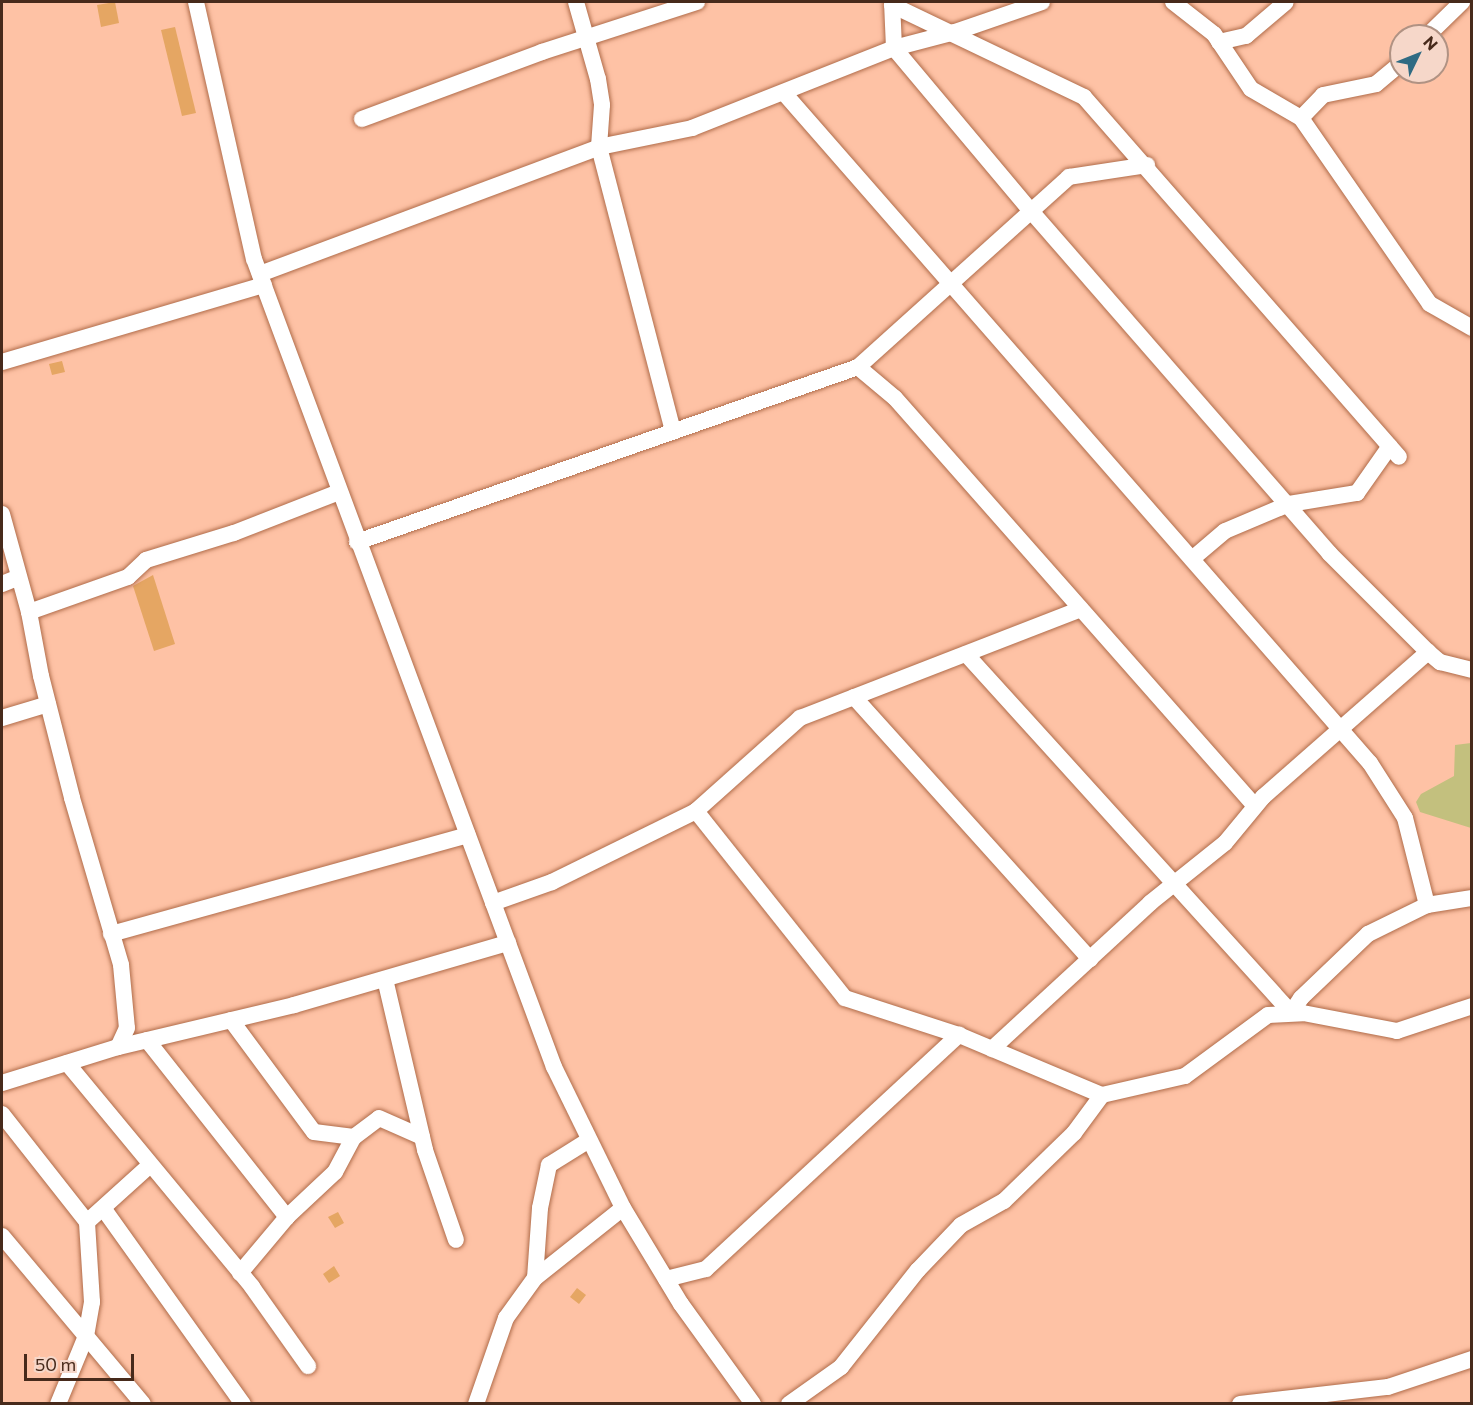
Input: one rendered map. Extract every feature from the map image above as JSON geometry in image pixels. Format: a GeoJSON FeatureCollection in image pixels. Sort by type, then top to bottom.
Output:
{"type":"FeatureCollection","features":[{"type":"Feature","properties":{"kind":"street"},"geometry":{"type":"LineString","coordinates":[[196,2],[262,280],[357,542],[554,1067],[623,1208],[666,1279],[753,1404]]}},
{"type":"Feature","properties":{"kind":"street"},"geometry":{"type":"LineString","coordinates":[[576,2],[602,105],[599,147],[673,432]]}},
{"type":"Feature","properties":{"kind":"street"},"geometry":{"type":"LineString","coordinates":[[362,119],[586,37],[697,2]]}},
{"type":"Feature","properties":{"kind":"street"},"geometry":{"type":"LineString","coordinates":[[2,362],[262,280],[599,147],[692,128],[894,48],[956,32],[1042,2]]}},
{"type":"Feature","properties":{"kind":"street"},"geometry":{"type":"LineString","coordinates":[[1173,2],[1219,42],[1251,89],[1301,118],[1430,304],[1472,328]]}},
{"type":"Feature","properties":{"kind":"street"},"geometry":{"type":"LineString","coordinates":[[1219,42],[1246,36],[1286,2]]}},
{"type":"Feature","properties":{"kind":"street"},"geometry":{"type":"LineString","coordinates":[[1439,24],[1462,2]]}},
{"type":"Feature","properties":{"kind":"street"},"geometry":{"type":"LineString","coordinates":[[1192,559],[1225,531],[1289,504],[1357,493],[1395,452],[1147,165],[1084,97],[956,32],[892,3],[894,48],[1031,211],[1289,504],[1329,553],[1440,662],[1472,670]]}},
{"type":"Feature","properties":{"kind":"street"},"geometry":{"type":"LineString","coordinates":[[1301,118],[1323,95],[1376,84],[1389,73]]}},
{"type":"Feature","properties":{"kind":"street"},"geometry":{"type":"LineString","coordinates":[[784,93],[1370,763],[1405,818],[1427,905]]}},
{"type":"Feature","properties":{"kind":"street"},"geometry":{"type":"LineString","coordinates":[[357,542],[858,367],[1069,177],[1147,165]]}},
{"type":"Feature","properties":{"kind":"street"},"geometry":{"type":"LineString","coordinates":[[858,367],[895,398],[1255,806]]}},
{"type":"Feature","properties":{"kind":"street"},"geometry":{"type":"LineString","coordinates":[[29,612],[128,577],[146,560],[226,536],[339,492]]}},
{"type":"Feature","properties":{"kind":"street"},"geometry":{"type":"LineString","coordinates":[[2,514],[29,612],[48,704],[111,934],[127,1010],[127,1028],[118,1047]]}},
{"type":"Feature","properties":{"kind":"street"},"geometry":{"type":"LineString","coordinates":[[2,584],[19,578]]}},
{"type":"Feature","properties":{"kind":"street"},"geometry":{"type":"LineString","coordinates":[[493,903],[552,882],[696,811],[800,718],[1081,609]]}},
{"type":"Feature","properties":{"kind":"street"},"geometry":{"type":"LineString","coordinates":[[992,1049],[1173,884],[1225,843],[1255,806],[1428,652]]}},
{"type":"Feature","properties":{"kind":"street"},"geometry":{"type":"LineString","coordinates":[[966,654],[1291,1013]]}},
{"type":"Feature","properties":{"kind":"street"},"geometry":{"type":"LineString","coordinates":[[854,697],[1090,959]]}},
{"type":"Feature","properties":{"kind":"street"},"geometry":{"type":"LineString","coordinates":[[2,718],[48,704]]}},
{"type":"Feature","properties":{"kind":"street"},"geometry":{"type":"LineString","coordinates":[[696,811],[845,998],[959,1035],[1102,1095],[1185,1076],[1268,1014],[1291,1013],[1397,1031],[1472,1006]]}},
{"type":"Feature","properties":{"kind":"street"},"geometry":{"type":"LineString","coordinates":[[111,934],[467,835]]}},
{"type":"Feature","properties":{"kind":"street"},"geometry":{"type":"LineString","coordinates":[[1291,1013],[1301,998],[1368,934],[1427,905],[1472,898]]}},
{"type":"Feature","properties":{"kind":"street"},"geometry":{"type":"LineString","coordinates":[[2,1083],[118,1047],[231,1020],[508,943]]}},
{"type":"Feature","properties":{"kind":"street"},"geometry":{"type":"LineString","coordinates":[[384,979],[422,1137],[456,1240]]}},
{"type":"Feature","properties":{"kind":"street"},"geometry":{"type":"LineString","coordinates":[[231,1020],[314,1132],[354,1137]]}},
{"type":"Feature","properties":{"kind":"street"},"geometry":{"type":"LineString","coordinates":[[666,1279],[706,1269],[959,1035]]}},
{"type":"Feature","properties":{"kind":"street"},"geometry":{"type":"LineString","coordinates":[[147,1040],[287,1217]]}},
{"type":"Feature","properties":{"kind":"street"},"geometry":{"type":"LineString","coordinates":[[68,1063],[240,1273],[308,1366]]}},
{"type":"Feature","properties":{"kind":"street"},"geometry":{"type":"LineString","coordinates":[[789,1404],[841,1367],[918,1270],[961,1225],[1004,1201],[1074,1133],[1102,1095]]}},
{"type":"Feature","properties":{"kind":"street"},"geometry":{"type":"LineString","coordinates":[[2,1114],[87,1222],[92,1302],[86,1336],[58,1404]]}},
{"type":"Feature","properties":{"kind":"street"},"geometry":{"type":"LineString","coordinates":[[240,1273],[287,1217],[335,1172],[354,1137],[379,1118],[422,1137]]}},
{"type":"Feature","properties":{"kind":"street"},"geometry":{"type":"LineString","coordinates":[[535,1278],[540,1208],[549,1166],[589,1140]]}},
{"type":"Feature","properties":{"kind":"street"},"geometry":{"type":"LineString","coordinates":[[87,1222],[150,1165]]}},
{"type":"Feature","properties":{"kind":"street"},"geometry":{"type":"LineString","coordinates":[[102,1208],[243,1404]]}},
{"type":"Feature","properties":{"kind":"street"},"geometry":{"type":"LineString","coordinates":[[476,1404],[506,1318],[535,1278],[623,1208]]}},
{"type":"Feature","properties":{"kind":"street"},"geometry":{"type":"LineString","coordinates":[[2,1236],[143,1404]]}},
{"type":"Feature","properties":{"kind":"street"},"geometry":{"type":"LineString","coordinates":[[1240,1404],[1388,1387],[1472,1359]]}},
{"type":"Feature","properties":{"kind":"shaded area"},"geometry":{"type":"Polygon","coordinates":[[[1471,743],[1471,828],[1420,812],[1416,802],[1421,794],[1454,776],[1455,745],[1471,743]]]}},
{"type":"Feature","properties":{"kind":"building"},"geometry":{"type":"Polygon","coordinates":[[[115,2],[119,23],[101,27],[97,5],[115,2]]]}},
{"type":"Feature","properties":{"kind":"building"},"geometry":{"type":"Polygon","coordinates":[[[175,27],[196,113],[182,116],[161,30],[175,27]]]}},
{"type":"Feature","properties":{"kind":"building"},"geometry":{"type":"Polygon","coordinates":[[[62,361],[65,372],[52,375],[49,364],[62,361]]]}},
{"type":"Feature","properties":{"kind":"building"},"geometry":{"type":"Polygon","coordinates":[[[153,575],[175,644],[154,651],[133,586],[153,575]]]}},
{"type":"Feature","properties":{"kind":"building"},"geometry":{"type":"Polygon","coordinates":[[[338,1212],[344,1223],[335,1228],[328,1217],[338,1212]]]}},
{"type":"Feature","properties":{"kind":"building"},"geometry":{"type":"Polygon","coordinates":[[[334,1266],[340,1276],[329,1283],[323,1274],[334,1266]]]}},
{"type":"Feature","properties":{"kind":"building"},"geometry":{"type":"Polygon","coordinates":[[[577,1288],[586,1295],[579,1304],[570,1297],[577,1288]]]}}]}
